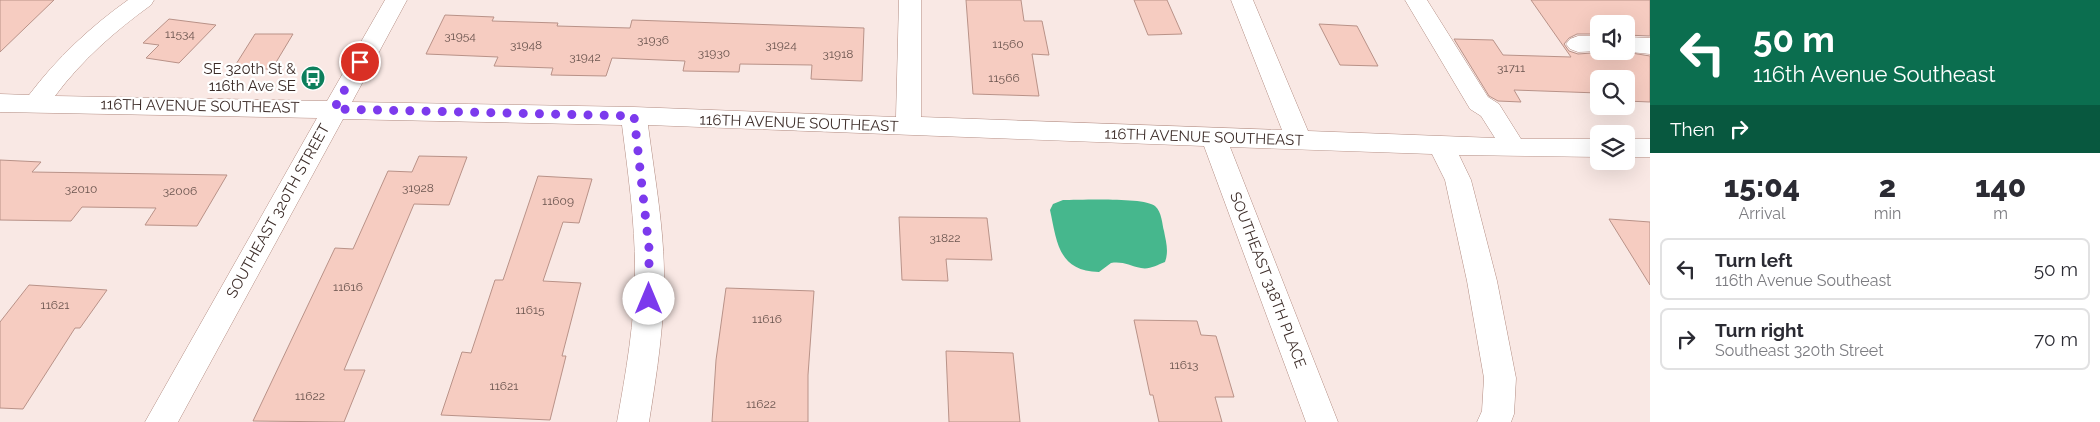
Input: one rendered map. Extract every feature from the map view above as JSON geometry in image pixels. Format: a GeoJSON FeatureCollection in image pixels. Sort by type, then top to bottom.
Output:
{"type":"FeatureCollection","features":[{"type":"Feature","properties":{"kind":"street"},"geometry":{"type":"LineString","coordinates":[[36,103],[55,76],[86,43],[143,0]]}},
{"type":"Feature","properties":{"kind":"street","name":"SOUTHEAST 320TH STREET"},"geometry":{"type":"LineString","coordinates":[[161,422],[396,0]]}},
{"type":"Feature","properties":{"kind":"street"},"geometry":{"type":"LineString","coordinates":[[908,126],[910,0]]}},
{"type":"Feature","properties":{"kind":"street"},"geometry":{"type":"LineString","coordinates":[[1242,0],[1299,140]]}},
{"type":"Feature","properties":{"kind":"street"},"geometry":{"type":"LineString","coordinates":[[1416,0],[1479,103],[1490,110],[1514,148]]}},
{"type":"Feature","properties":{"kind":"street"},"geometry":{"type":"LineString","coordinates":[[1635,45],[1650,46]]}},
{"type":"Feature","properties":{"kind":"street","name":"116TH AVENUE SOUTHEAST"},"geometry":{"type":"LineString","coordinates":[[0,102],[634,116],[1214,138],[1514,148],[1590,148]]}},
{"type":"Feature","properties":{"kind":"street"},"geometry":{"type":"LineString","coordinates":[[633,422],[642,373],[648,308],[649,248],[634,116]]}},
{"type":"Feature","properties":{"kind":"street","name":"SOUTHEAST 318TH PLACE"},"geometry":{"type":"LineString","coordinates":[[1214,138],[1322,422]]}},
{"type":"Feature","properties":{"kind":"street"},"geometry":{"type":"LineString","coordinates":[[1441,145],[1458,180],[1482,281],[1500,378],[1498,414],[1493,422]]}},
{"type":"Feature","properties":{"kind":"street"},"geometry":{"type":"LineString","coordinates":[[1635,148],[1650,148]]}},
{"type":"Feature","properties":{"kind":"shaded area"},"geometry":{"type":"Polygon","coordinates":[[[1063,200],[1126,200],[1149,203],[1155,206],[1160,215],[1166,243],[1167,254],[1165,262],[1147,268],[1123,263],[1111,263],[1099,272],[1075,266],[1062,253],[1050,210],[1053,204],[1063,200]]]}},
{"type":"Feature","properties":{"kind":"building"},"geometry":{"type":"Polygon","coordinates":[[[0,0],[54,0],[0,52],[0,0]]]}},
{"type":"Feature","properties":{"kind":"building"},"geometry":{"type":"Polygon","coordinates":[[[966,0],[1021,0],[1024,21],[1042,21],[1049,55],[1032,54],[1039,96],[973,94],[966,0]]]}},
{"type":"Feature","properties":{"kind":"building"},"geometry":{"type":"Polygon","coordinates":[[[1134,0],[1167,0],[1182,34],[1148,35],[1134,0]]]}},
{"type":"Feature","properties":{"kind":"building"},"geometry":{"type":"Polygon","coordinates":[[[1531,0],[1650,0],[1650,36],[1635,35],[1635,15],[1590,15],[1590,34],[1577,34],[1569,38],[1564,44],[1569,51],[1578,54],[1590,53],[1590,60],[1635,60],[1635,54],[1650,56],[1650,102],[1635,101],[1635,70],[1590,70],[1590,93],[1514,90],[1521,102],[1498,101],[1489,96],[1454,39],[1493,40],[1503,55],[1571,57],[1531,0]]]}},
{"type":"Feature","properties":{"kind":"building"},"geometry":{"type":"Polygon","coordinates":[[[445,15],[494,17],[492,21],[558,23],[557,26],[630,28],[632,20],[864,28],[862,81],[811,79],[812,65],[740,64],[739,72],[683,71],[685,61],[612,58],[606,76],[551,75],[553,68],[494,66],[498,57],[426,54],[445,15]]]}},
{"type":"Feature","properties":{"kind":"building"},"geometry":{"type":"Polygon","coordinates":[[[169,19],[216,25],[179,63],[146,58],[159,45],[143,43],[169,19]]]}},
{"type":"Feature","properties":{"kind":"building"},"geometry":{"type":"Polygon","coordinates":[[[1319,24],[1357,26],[1378,66],[1340,65],[1319,24]]]}},
{"type":"Feature","properties":{"kind":"building"},"geometry":{"type":"Polygon","coordinates":[[[255,34],[293,34],[272,69],[233,69],[255,34]]]}},
{"type":"Feature","properties":{"kind":"building"},"geometry":{"type":"Polygon","coordinates":[[[419,156],[467,157],[449,205],[414,204],[344,370],[365,370],[344,422],[253,421],[335,248],[353,249],[388,171],[412,172],[419,156]]]}},
{"type":"Feature","properties":{"kind":"building"},"geometry":{"type":"Polygon","coordinates":[[[0,160],[41,162],[32,172],[227,175],[197,226],[145,225],[156,208],[82,207],[71,221],[0,220],[0,160]]]}},
{"type":"Feature","properties":{"kind":"building"},"geometry":{"type":"Polygon","coordinates":[[[538,176],[592,179],[579,223],[563,222],[543,281],[581,283],[562,356],[566,356],[550,420],[441,415],[462,352],[471,353],[495,280],[503,280],[538,176]]]}},
{"type":"Feature","properties":{"kind":"building"},"geometry":{"type":"Polygon","coordinates":[[[899,217],[987,218],[992,260],[946,259],[948,281],[902,280],[899,217]]]}},
{"type":"Feature","properties":{"kind":"building"},"geometry":{"type":"Polygon","coordinates":[[[1609,219],[1650,222],[1650,285],[1609,219]]]}},
{"type":"Feature","properties":{"kind":"building"},"geometry":{"type":"Polygon","coordinates":[[[29,285],[107,290],[80,328],[75,328],[23,409],[0,408],[0,322],[29,285]]]}},
{"type":"Feature","properties":{"kind":"building"},"geometry":{"type":"Polygon","coordinates":[[[726,288],[814,291],[808,375],[808,422],[712,422],[716,360],[726,288]]]}},
{"type":"Feature","properties":{"kind":"building"},"geometry":{"type":"Polygon","coordinates":[[[1134,320],[1197,321],[1201,335],[1216,336],[1234,397],[1215,397],[1222,422],[1159,422],[1153,395],[1150,395],[1134,320]]]}},
{"type":"Feature","properties":{"kind":"building"},"geometry":{"type":"Polygon","coordinates":[[[946,351],[1013,353],[1020,422],[949,422],[946,351]]]}},
{"type":"Feature","properties":{"kind":"place","name":"SE 320th St & 116th Ave SE"},"geometry":{"type":"Point","coordinates":[313,78]}},
{"type":"Feature","properties":{"kind":"route"},"geometry":{"type":"LineString","coordinates":[[360,62],[334,109],[634,116],[649,248],[649,299]]}}]}
